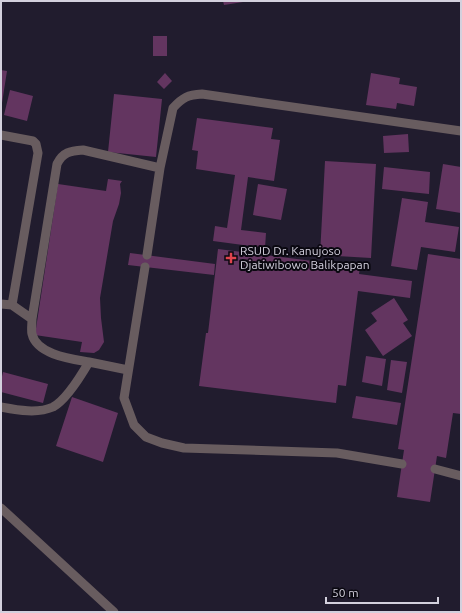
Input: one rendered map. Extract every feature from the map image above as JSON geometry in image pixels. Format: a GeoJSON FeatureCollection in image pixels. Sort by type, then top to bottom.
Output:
{"type":"FeatureCollection","features":[{"type":"Feature","properties":{"kind":"lane"},"geometry":{"type":"LineString","coordinates":[[147,255],[160,168],[173,108],[180,100],[189,95],[202,94],[461,131]]}},
{"type":"Feature","properties":{"kind":"lane"},"geometry":{"type":"LineString","coordinates":[[1,135],[33,141],[36,144],[38,153],[12,305]]}},
{"type":"Feature","properties":{"kind":"lane"},"geometry":{"type":"LineString","coordinates":[[128,370],[68,358],[46,351],[34,340],[32,334],[32,319],[57,164],[60,158],[70,151],[83,150],[160,168]]}},
{"type":"Feature","properties":{"kind":"lane"},"geometry":{"type":"LineString","coordinates":[[146,267],[124,398],[134,425],[146,437],[162,444],[184,448],[336,453],[402,464]]}},
{"type":"Feature","properties":{"kind":"lane"},"geometry":{"type":"LineString","coordinates":[[1,304],[12,305],[32,319]]}},
{"type":"Feature","properties":{"kind":"lane"},"geometry":{"type":"LineString","coordinates":[[1,407],[16,410],[36,411],[53,406],[78,382],[89,362]]}},
{"type":"Feature","properties":{"kind":"lane"},"geometry":{"type":"LineString","coordinates":[[435,469],[461,476]]}},
{"type":"Feature","properties":{"kind":"lane"},"geometry":{"type":"LineString","coordinates":[[1,508],[114,612]]}},
{"type":"Feature","properties":{"kind":"building"},"geometry":{"type":"Polygon","coordinates":[[[223,1],[243,1],[243,2],[224,5],[223,1]]]}},
{"type":"Feature","properties":{"kind":"building"},"geometry":{"type":"Polygon","coordinates":[[[153,36],[167,36],[167,56],[153,56],[153,36]]]}},
{"type":"Feature","properties":{"kind":"building"},"geometry":{"type":"Polygon","coordinates":[[[1,70],[7,71],[2,103],[1,103],[1,70]]]}},
{"type":"Feature","properties":{"kind":"building"},"geometry":{"type":"Polygon","coordinates":[[[165,73],[172,81],[164,89],[157,82],[165,73]]]}},
{"type":"Feature","properties":{"kind":"building"},"geometry":{"type":"Polygon","coordinates":[[[371,73],[400,78],[399,84],[417,87],[414,106],[397,103],[396,109],[366,105],[371,73]]]}},
{"type":"Feature","properties":{"kind":"building"},"geometry":{"type":"Polygon","coordinates":[[[10,90],[33,96],[27,121],[4,115],[10,90]]]}},
{"type":"Feature","properties":{"kind":"building"},"geometry":{"type":"Polygon","coordinates":[[[114,94],[162,99],[156,157],[108,152],[114,94]]]}},
{"type":"Feature","properties":{"kind":"building"},"geometry":{"type":"Polygon","coordinates":[[[197,118],[273,128],[271,139],[280,140],[274,181],[248,177],[241,230],[266,233],[265,248],[213,241],[215,226],[227,228],[235,175],[196,169],[198,151],[192,150],[197,118]]]}},
{"type":"Feature","properties":{"kind":"building"},"geometry":{"type":"Polygon","coordinates":[[[408,134],[409,152],[384,153],[383,136],[408,134]]]}},
{"type":"Feature","properties":{"kind":"building"},"geometry":{"type":"Polygon","coordinates":[[[325,161],[376,164],[371,258],[320,255],[325,161]]]}},
{"type":"Feature","properties":{"kind":"building"},"geometry":{"type":"Polygon","coordinates":[[[443,164],[461,167],[461,213],[436,209],[443,164]]]}},
{"type":"Feature","properties":{"kind":"building"},"geometry":{"type":"Polygon","coordinates":[[[384,167],[430,172],[429,194],[382,189],[384,167]]]}},
{"type":"Feature","properties":{"kind":"building"},"geometry":{"type":"Polygon","coordinates":[[[108,179],[122,181],[120,184],[121,193],[119,204],[113,221],[100,298],[104,342],[99,350],[94,353],[80,352],[82,342],[35,335],[58,184],[106,191],[108,179]]]}},
{"type":"Feature","properties":{"kind":"building"},"geometry":{"type":"Polygon","coordinates":[[[258,184],[287,189],[281,220],[253,215],[258,184]]]}},
{"type":"Feature","properties":{"kind":"building"},"geometry":{"type":"Polygon","coordinates":[[[402,198],[428,202],[425,222],[459,227],[455,252],[421,247],[417,270],[391,266],[402,198]]]}},
{"type":"Feature","properties":{"kind":"building"},"geometry":{"type":"Polygon","coordinates":[[[218,249],[360,267],[359,274],[412,281],[410,298],[358,291],[346,386],[338,385],[336,403],[199,386],[206,333],[208,333],[218,249]]]}},
{"type":"Feature","properties":{"kind":"building"},"geometry":{"type":"Polygon","coordinates":[[[130,253],[215,264],[214,275],[128,265],[130,253]]]}},
{"type":"Feature","properties":{"kind":"building"},"geometry":{"type":"Polygon","coordinates":[[[428,254],[461,259],[461,414],[453,413],[446,458],[437,456],[430,502],[397,497],[404,450],[398,449],[428,254]]]}},
{"type":"Feature","properties":{"kind":"building"},"geometry":{"type":"Polygon","coordinates":[[[394,298],[408,320],[403,323],[412,336],[383,356],[365,330],[377,321],[371,313],[394,298]]]}},
{"type":"Feature","properties":{"kind":"building"},"geometry":{"type":"Polygon","coordinates":[[[366,356],[386,359],[382,386],[362,382],[366,356]]]}},
{"type":"Feature","properties":{"kind":"building"},"geometry":{"type":"Polygon","coordinates":[[[391,360],[407,362],[402,393],[387,390],[391,360]]]}},
{"type":"Feature","properties":{"kind":"building"},"geometry":{"type":"Polygon","coordinates":[[[3,372],[48,384],[43,403],[1,392],[3,372]]]}},
{"type":"Feature","properties":{"kind":"building"},"geometry":{"type":"Polygon","coordinates":[[[356,396],[401,403],[397,425],[352,418],[356,396]]]}},
{"type":"Feature","properties":{"kind":"building"},"geometry":{"type":"Polygon","coordinates":[[[72,397],[118,413],[103,462],[56,446],[72,397]]]}},
{"type":"Feature","properties":{"kind":"place","name":"RSUD Dr. Kanujoso Djatiwibowo Balikpapan"},"geometry":{"type":"Point","coordinates":[231,258]}}]}
